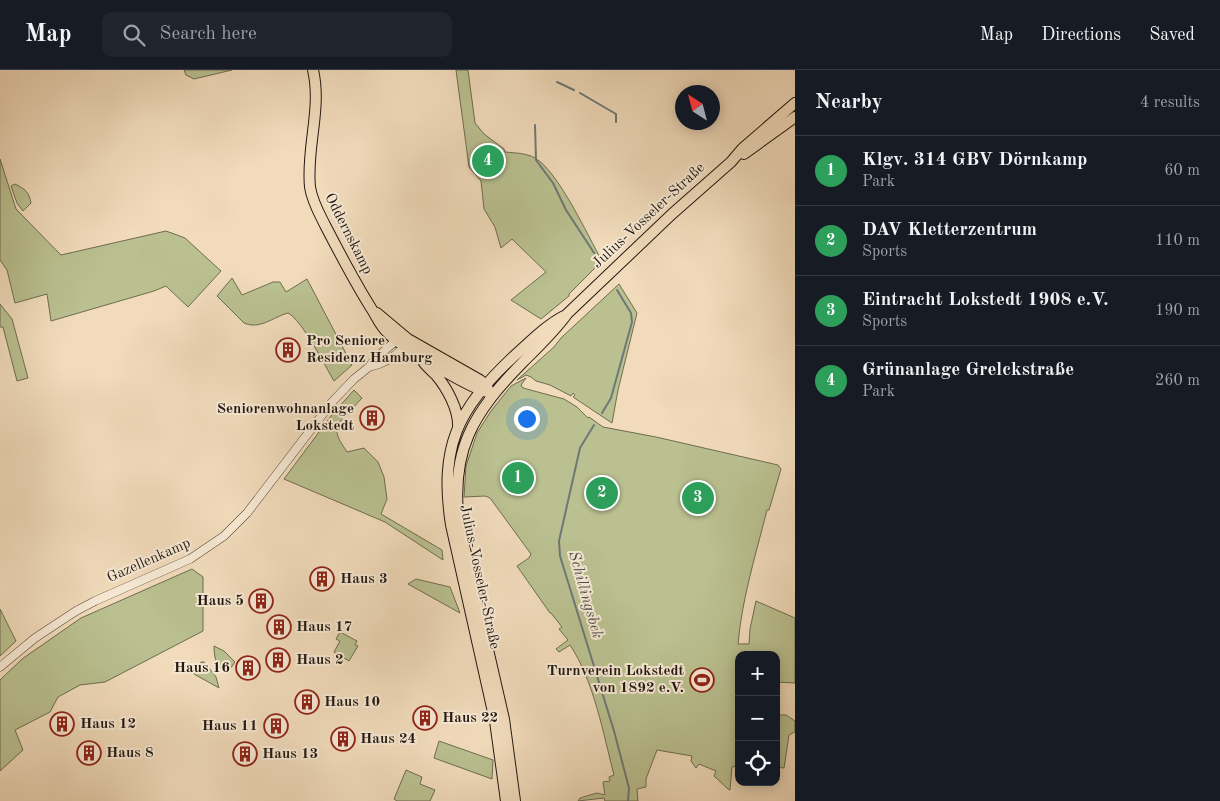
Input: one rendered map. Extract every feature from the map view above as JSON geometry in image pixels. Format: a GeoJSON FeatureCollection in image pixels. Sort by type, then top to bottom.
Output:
{"type":"FeatureCollection","features":[{"type":"Feature","properties":{"kind":"main road","name":"Oddernskamp"},"geometry":{"type":"LineString","coordinates":[[312,70],[315,79],[309,124],[311,139],[310,186],[314,201],[363,296],[383,328],[419,356],[489,392]]}},
{"type":"Feature","properties":{"kind":"main road","name":"Julius-Vosseler-Straße"},"geometry":{"type":"LineString","coordinates":[[506,801],[495,721],[449,511],[448,464],[458,427],[465,414],[516,369],[558,328],[567,314],[672,214],[731,162],[742,148],[795,103]]}},
{"type":"Feature","properties":{"kind":"main road","name":"Julius-Vosseler-Straße"},"geometry":{"type":"LineString","coordinates":[[731,162],[747,153],[795,116]]}},
{"type":"Feature","properties":{"kind":"main road","name":"Oddernskamp"},"geometry":{"type":"LineString","coordinates":[[400,341],[489,392]]}},
{"type":"Feature","properties":{"kind":"main road"},"geometry":{"type":"LineString","coordinates":[[419,356],[426,366],[438,377],[445,389],[457,414],[458,427]]}},
{"type":"Feature","properties":{"kind":"main road","name":"Julius-Vosseler-Straße"},"geometry":{"type":"LineString","coordinates":[[489,392],[464,446],[458,469],[456,498],[459,523],[504,719],[515,801]]}},
{"type":"Feature","properties":{"kind":"street","name":"Gazellenkamp"},"geometry":{"type":"LineString","coordinates":[[0,667],[35,638],[76,611],[177,566],[200,554],[220,539],[246,513],[348,384],[369,367],[390,359],[400,341]]}},
{"type":"Feature","properties":{"kind":"green space"},"geometry":{"type":"Polygon","coordinates":[[[184,70],[232,70],[194,79],[186,75],[184,70]]]}},
{"type":"Feature","properties":{"kind":"green space"},"geometry":{"type":"Polygon","coordinates":[[[456,70],[468,70],[475,123],[484,134],[504,149],[505,152],[528,155],[544,165],[563,190],[602,261],[569,296],[541,319],[511,300],[546,272],[512,239],[501,248],[495,227],[484,209],[481,181],[469,167],[456,70]]]}},
{"type":"Feature","properties":{"kind":"green space"},"geometry":{"type":"Polygon","coordinates":[[[0,159],[16,209],[61,255],[166,231],[185,238],[221,271],[188,307],[166,286],[51,321],[47,294],[15,303],[7,270],[0,260],[0,159]]]}},
{"type":"Feature","properties":{"kind":"green space"},"geometry":{"type":"Polygon","coordinates":[[[15,184],[26,191],[30,199],[31,203],[23,211],[17,203],[11,186],[15,184]]]}},
{"type":"Feature","properties":{"kind":"green space"},"geometry":{"type":"Polygon","coordinates":[[[232,278],[242,295],[273,282],[280,282],[286,292],[307,279],[352,365],[334,381],[300,324],[288,313],[261,324],[250,325],[244,323],[217,296],[232,278]]]}},
{"type":"Feature","properties":{"kind":"green space"},"geometry":{"type":"Polygon","coordinates":[[[619,284],[637,313],[612,423],[573,397],[575,395],[573,393],[571,396],[526,375],[517,380],[554,347],[561,338],[619,284]]]}},
{"type":"Feature","properties":{"kind":"green space"},"geometry":{"type":"Polygon","coordinates":[[[0,304],[12,319],[28,378],[17,381],[3,327],[0,327],[0,304]]]}},
{"type":"Feature","properties":{"kind":"green space"},"geometry":{"type":"Polygon","coordinates":[[[526,378],[521,385],[523,388],[564,399],[603,427],[778,465],[781,469],[769,510],[767,510],[750,576],[738,644],[749,644],[756,601],[795,618],[795,683],[780,682],[780,651],[735,651],[735,766],[732,767],[730,790],[714,776],[716,771],[699,764],[696,768],[691,761],[692,756],[657,750],[646,779],[646,787],[637,789],[638,801],[605,801],[604,798],[578,801],[580,798],[597,793],[605,795],[603,782],[610,781],[609,777],[614,775],[592,691],[570,645],[559,652],[556,649],[568,640],[559,629],[562,627],[517,566],[529,558],[531,554],[490,498],[485,496],[464,497],[466,466],[477,433],[491,411],[511,386],[526,378]]]}},
{"type":"Feature","properties":{"kind":"green space"},"geometry":{"type":"Polygon","coordinates":[[[354,390],[362,398],[338,424],[337,432],[340,442],[347,452],[364,448],[378,462],[384,477],[387,499],[381,514],[442,550],[443,560],[385,522],[284,479],[331,416],[354,390]]]}},
{"type":"Feature","properties":{"kind":"green space"},"geometry":{"type":"Polygon","coordinates":[[[192,569],[203,577],[203,631],[105,682],[80,685],[58,697],[50,712],[15,730],[23,750],[0,771],[0,680],[22,659],[81,618],[192,569]]]}},
{"type":"Feature","properties":{"kind":"green space"},"geometry":{"type":"Polygon","coordinates":[[[416,579],[450,587],[460,613],[408,584],[416,579]]]}},
{"type":"Feature","properties":{"kind":"green space"},"geometry":{"type":"Polygon","coordinates":[[[0,609],[16,641],[0,656],[0,609]]]}},
{"type":"Feature","properties":{"kind":"green space"},"geometry":{"type":"Polygon","coordinates":[[[340,632],[357,641],[355,645],[358,646],[349,661],[334,652],[340,641],[336,639],[340,632]]]}},
{"type":"Feature","properties":{"kind":"green space"},"geometry":{"type":"Polygon","coordinates":[[[214,646],[224,651],[235,662],[228,672],[218,665],[214,646]]]}},
{"type":"Feature","properties":{"kind":"green space"},"geometry":{"type":"Polygon","coordinates":[[[201,662],[204,662],[216,677],[219,688],[194,674],[201,662]]]}},
{"type":"Feature","properties":{"kind":"green space"},"geometry":{"type":"Polygon","coordinates":[[[780,715],[786,715],[795,721],[795,732],[789,735],[784,768],[780,768],[780,715]]]}},
{"type":"Feature","properties":{"kind":"green space"},"geometry":{"type":"Polygon","coordinates":[[[439,741],[493,760],[492,779],[434,758],[439,741]]]}},
{"type":"Feature","properties":{"kind":"green space"},"geometry":{"type":"Polygon","coordinates":[[[406,770],[422,777],[420,784],[435,790],[430,801],[397,801],[394,799],[406,770]]]}},
{"type":"Feature","properties":{"kind":"waterway"},"geometry":{"type":"LineString","coordinates":[[557,82],[574,90]]}},
{"type":"Feature","properties":{"kind":"waterway"},"geometry":{"type":"LineString","coordinates":[[580,93],[616,114],[616,122]]}},
{"type":"Feature","properties":{"kind":"waterway","name":"Schillingsbek"},"geometry":{"type":"LineString","coordinates":[[535,125],[536,160],[553,183],[566,210],[600,262]]}},
{"type":"Feature","properties":{"kind":"waterway","name":"Schillingsbek"},"geometry":{"type":"LineString","coordinates":[[602,413],[611,398],[632,322],[631,313],[617,290]]}},
{"type":"Feature","properties":{"kind":"waterway","name":"Schillingsbek"},"geometry":{"type":"LineString","coordinates":[[594,425],[580,448],[559,541],[560,556],[614,731],[629,788],[628,801]]}},
{"type":"Feature","properties":{"kind":"place","name":"Grünanlage Grelckstraße"},"geometry":{"type":"Point","coordinates":[488,161]}},
{"type":"Feature","properties":{"kind":"place","name":"Pro Seniore Residenz Hamburg"},"geometry":{"type":"Point","coordinates":[288,350]}},
{"type":"Feature","properties":{"kind":"place","name":"Seniorenwohnanlage Lokstedt"},"geometry":{"type":"Point","coordinates":[372,418]}},
{"type":"Feature","properties":{"kind":"place","name":"Klgv. 314 GBV Dörnkamp"},"geometry":{"type":"Point","coordinates":[518,478]}},
{"type":"Feature","properties":{"kind":"place","name":"DAV Kletterzentrum"},"geometry":{"type":"Point","coordinates":[602,493]}},
{"type":"Feature","properties":{"kind":"place","name":"Eintracht Lokstedt 1908 e.V."},"geometry":{"type":"Point","coordinates":[698,498]}},
{"type":"Feature","properties":{"kind":"place","name":"Haus 3"},"geometry":{"type":"Point","coordinates":[322,579]}},
{"type":"Feature","properties":{"kind":"place","name":"Haus 5"},"geometry":{"type":"Point","coordinates":[261,601]}},
{"type":"Feature","properties":{"kind":"place","name":"Haus 17"},"geometry":{"type":"Point","coordinates":[279,627]}},
{"type":"Feature","properties":{"kind":"place","name":"Haus 2"},"geometry":{"type":"Point","coordinates":[278,660]}},
{"type":"Feature","properties":{"kind":"place","name":"Haus 16"},"geometry":{"type":"Point","coordinates":[248,668]}},
{"type":"Feature","properties":{"kind":"place","name":"Turnverein Lokstedt von 1892 e.V."},"geometry":{"type":"Point","coordinates":[702,680]}},
{"type":"Feature","properties":{"kind":"place","name":"Haus 10"},"geometry":{"type":"Point","coordinates":[307,702]}},
{"type":"Feature","properties":{"kind":"place","name":"Haus 22"},"geometry":{"type":"Point","coordinates":[425,718]}},
{"type":"Feature","properties":{"kind":"place","name":"Haus 12"},"geometry":{"type":"Point","coordinates":[62,724]}},
{"type":"Feature","properties":{"kind":"place","name":"Haus 11"},"geometry":{"type":"Point","coordinates":[276,726]}},
{"type":"Feature","properties":{"kind":"place","name":"Haus 24"},"geometry":{"type":"Point","coordinates":[343,739]}},
{"type":"Feature","properties":{"kind":"place","name":"Haus 8"},"geometry":{"type":"Point","coordinates":[89,753]}},
{"type":"Feature","properties":{"kind":"place","name":"Haus 13"},"geometry":{"type":"Point","coordinates":[245,754]}}]}
